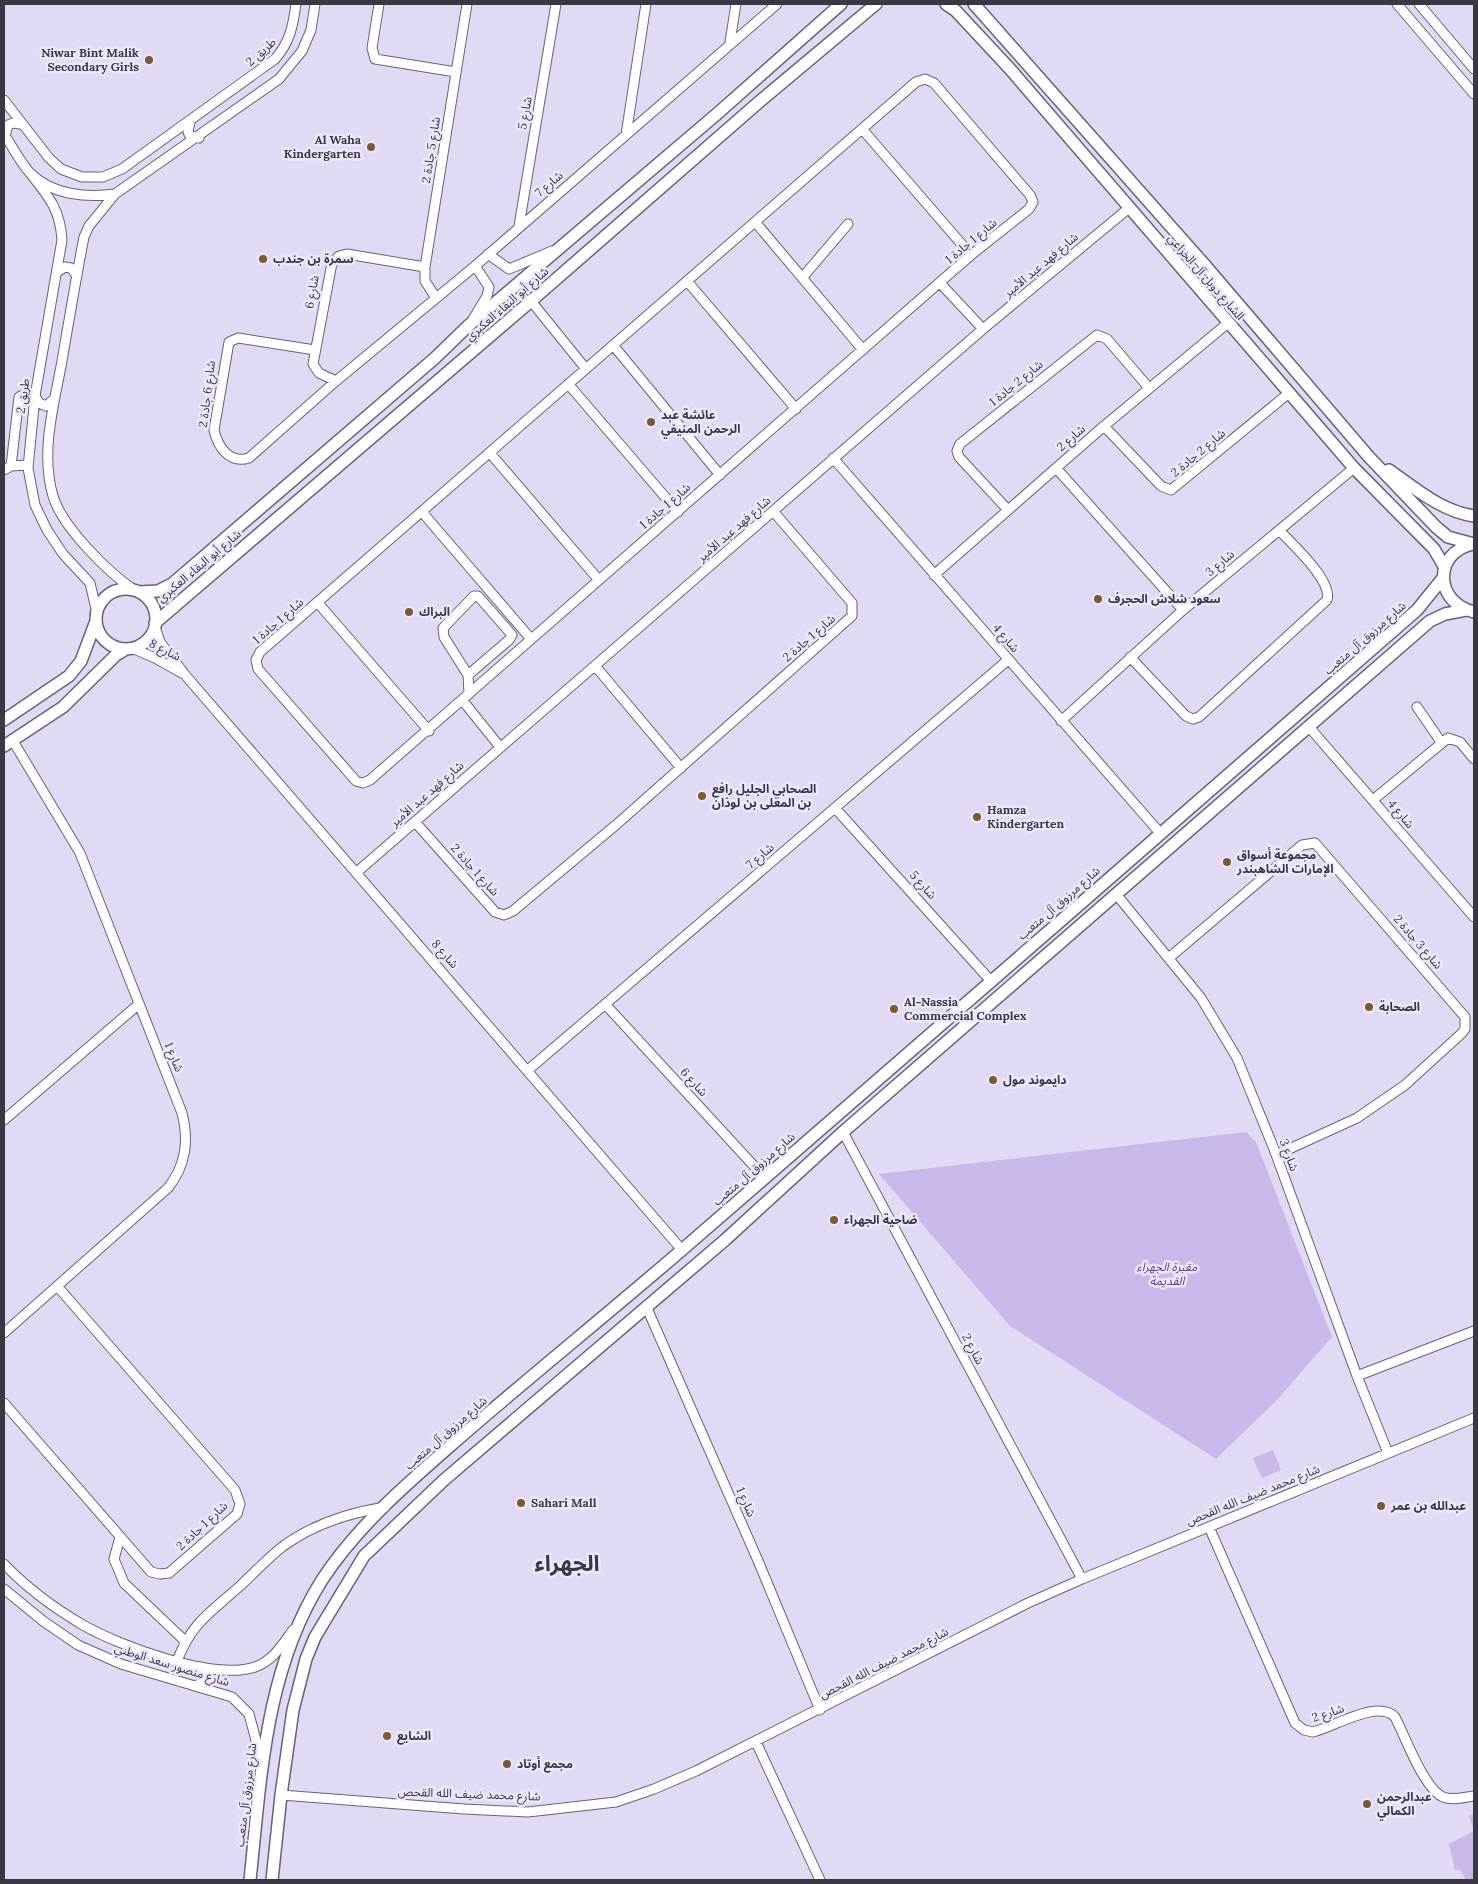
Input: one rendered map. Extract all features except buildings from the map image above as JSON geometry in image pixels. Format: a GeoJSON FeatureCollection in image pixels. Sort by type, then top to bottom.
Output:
{"type":"FeatureCollection","features":[{"type":"Feature","properties":{"kind":"main road","name":"شارع أبو البقاء العكبري"},"geometry":{"type":"LineString","coordinates":[[137,591],[158,591],[172,584],[435,358],[468,326],[718,113],[841,4]]}},
{"type":"Feature","properties":{"kind":"main road","name":"شارع أبو البقاء العكبري"},"geometry":{"type":"LineString","coordinates":[[155,625],[531,302],[759,102],[876,4]]}},
{"type":"Feature","properties":{"kind":"main road","name":"الشارع دوبل آل الخزاعي"},"geometry":{"type":"LineString","coordinates":[[946,4],[1010,69],[1354,468],[1434,549],[1444,573],[1444,586],[1452,601],[1470,611]]}},
{"type":"Feature","properties":{"kind":"main road","name":"الشارع دوبل آل الخزاعي"},"geometry":{"type":"LineString","coordinates":[[974,4],[1185,242],[1369,457],[1436,527],[1448,537],[1474,544]]}},
{"type":"Feature","properties":{"kind":"main road"},"geometry":{"type":"LineString","coordinates":[[648,200],[653,186],[722,125],[724,118],[718,113]]}},
{"type":"Feature","properties":{"kind":"main road"},"geometry":{"type":"LineString","coordinates":[[1170,256],[1179,254],[1185,242]]}},
{"type":"Feature","properties":{"kind":"main road"},"geometry":{"type":"LineString","coordinates":[[1188,276],[1192,264],[1203,263]]}},
{"type":"Feature","properties":{"kind":"main road"},"geometry":{"type":"LineString","coordinates":[[370,439],[364,434],[364,428],[425,372],[435,358]]}},
{"type":"Feature","properties":{"kind":"main road"},"geometry":{"type":"LineString","coordinates":[[1369,457],[1440,506],[1459,514],[1474,516]]}},
{"type":"Feature","properties":{"kind":"main road","name":"شارع مرزوق آل متعب"},"geometry":{"type":"LineString","coordinates":[[250,1880],[273,1697],[284,1660],[298,1624],[323,1578],[348,1545],[385,1507],[454,1443],[682,1250],[1417,610],[1444,573],[1453,554],[1466,546],[1474,544]]}},
{"type":"Feature","properties":{"kind":"main road"},"geometry":{"type":"LineString","coordinates":[[4,720],[69,676],[81,661],[105,598],[120,590],[137,591],[151,603],[155,625],[146,641],[116,655],[69,702],[8,744]]}},
{"type":"Feature","properties":{"kind":"main road"},"geometry":{"type":"LineString","coordinates":[[272,1880],[280,1795],[293,1710],[306,1659],[329,1612],[364,1556],[444,1480],[725,1240],[910,1073],[1430,621],[1445,614],[1470,611]]}},
{"type":"Feature","properties":{"kind":"main road"},"geometry":{"type":"LineString","coordinates":[[97,616],[99,632],[104,640],[112,645],[129,648]]}},
{"type":"Feature","properties":{"kind":"main road"},"geometry":{"type":"LineString","coordinates":[[1202,796],[1202,805],[1212,811]]}},
{"type":"Feature","properties":{"kind":"main road"},"geometry":{"type":"LineString","coordinates":[[1180,816],[1184,816],[1191,821],[1191,829]]}},
{"type":"Feature","properties":{"kind":"main road"},"geometry":{"type":"LineString","coordinates":[[921,1041],[923,1052],[931,1055]]}},
{"type":"Feature","properties":{"kind":"main road"},"geometry":{"type":"LineString","coordinates":[[900,1059],[909,1065],[910,1073]]}},
{"type":"Feature","properties":{"kind":"street","name":"طريق 2"},"geometry":{"type":"LineString","coordinates":[[4,100],[20,124],[61,169],[82,177],[112,174],[190,122],[275,59],[286,46],[292,29],[296,4]]}},
{"type":"Feature","properties":{"kind":"street"},"geometry":{"type":"LineString","coordinates":[[308,4],[308,25],[311,30]]}},
{"type":"Feature","properties":{"kind":"street","name":"طريق 2"},"geometry":{"type":"LineString","coordinates":[[137,591],[105,567],[60,513],[54,498],[47,469],[47,453],[55,398],[84,237],[89,226],[115,194],[198,138],[280,79],[302,51],[311,30],[315,4]]}},
{"type":"Feature","properties":{"kind":"street"},"geometry":{"type":"LineString","coordinates":[[379,4],[372,48],[376,59],[456,72]]}},
{"type":"Feature","properties":{"kind":"street","name":"شارع 5 جادة 2"},"geometry":{"type":"LineString","coordinates":[[436,298],[425,281],[425,267],[467,4]]}},
{"type":"Feature","properties":{"kind":"street","name":"شارع 5"},"geometry":{"type":"LineString","coordinates":[[519,226],[556,4]]}},
{"type":"Feature","properties":{"kind":"street"},"geometry":{"type":"LineString","coordinates":[[626,135],[646,4]]}},
{"type":"Feature","properties":{"kind":"street"},"geometry":{"type":"LineString","coordinates":[[730,42],[736,4]]}},
{"type":"Feature","properties":{"kind":"street","name":"شارع 7"},"geometry":{"type":"LineString","coordinates":[[336,381],[475,266],[730,42],[777,4]]}},
{"type":"Feature","properties":{"kind":"street"},"geometry":{"type":"LineString","coordinates":[[1397,4],[1474,94]]}},
{"type":"Feature","properties":{"kind":"street"},"geometry":{"type":"LineString","coordinates":[[1419,4],[1474,70]]}},
{"type":"Feature","properties":{"kind":"street"},"geometry":{"type":"LineString","coordinates":[[1456,73],[1462,72],[1474,85]]}},
{"type":"Feature","properties":{"kind":"street","name":"شارع 1 جادة 1"},"geometry":{"type":"LineString","coordinates":[[925,79],[934,82],[1032,198],[1029,209],[971,255],[678,512],[598,579],[429,731],[370,780],[359,783],[258,669],[256,660],[260,652],[863,130],[916,82],[925,79]]}},
{"type":"Feature","properties":{"kind":"street"},"geometry":{"type":"LineString","coordinates":[[190,122],[188,132],[190,136],[198,138]]}},
{"type":"Feature","properties":{"kind":"street"},"geometry":{"type":"LineString","coordinates":[[4,135],[8,125],[13,123],[20,124]]}},
{"type":"Feature","properties":{"kind":"street"},"geometry":{"type":"LineString","coordinates":[[863,130],[971,255]]}},
{"type":"Feature","properties":{"kind":"street","name":"طريق 2"},"geometry":{"type":"LineString","coordinates":[[4,135],[30,173],[54,203],[61,223],[62,240],[35,396],[27,465],[30,486],[47,530],[63,554],[90,583],[97,616]]}},
{"type":"Feature","properties":{"kind":"street"},"geometry":{"type":"LineString","coordinates":[[152,147],[162,148],[164,151],[162,163]]}},
{"type":"Feature","properties":{"kind":"street","name":"طريق 2"},"geometry":{"type":"LineString","coordinates":[[30,173],[68,193],[91,196],[115,194]]}},
{"type":"Feature","properties":{"kind":"street","name":"شارع فهد عبد الأمير"},"geometry":{"type":"LineString","coordinates":[[357,872],[833,458],[983,329],[1129,208]]}},
{"type":"Feature","properties":{"kind":"street"},"geometry":{"type":"LineString","coordinates":[[756,223],[864,350]]}},
{"type":"Feature","properties":{"kind":"street"},"geometry":{"type":"LineString","coordinates":[[802,278],[848,224]]}},
{"type":"Feature","properties":{"kind":"street"},"geometry":{"type":"LineString","coordinates":[[488,254],[509,269],[561,247]]}},
{"type":"Feature","properties":{"kind":"street","name":"شارع 6"},"geometry":{"type":"LineString","coordinates":[[336,381],[315,368],[313,364],[330,268],[334,260],[347,254],[425,267]]}},
{"type":"Feature","properties":{"kind":"street"},"geometry":{"type":"LineString","coordinates":[[468,326],[487,296],[489,287],[475,266]]}},
{"type":"Feature","properties":{"kind":"street"},"geometry":{"type":"LineString","coordinates":[[57,272],[65,267],[71,268],[77,276]]}},
{"type":"Feature","properties":{"kind":"street"},"geometry":{"type":"LineString","coordinates":[[688,282],[796,409]]}},
{"type":"Feature","properties":{"kind":"street"},"geometry":{"type":"LineString","coordinates":[[940,283],[983,329]]}},
{"type":"Feature","properties":{"kind":"street"},"geometry":{"type":"LineString","coordinates":[[531,302],[586,368]]}},
{"type":"Feature","properties":{"kind":"street","name":"شارع 2"},"geometry":{"type":"LineString","coordinates":[[934,575],[1104,426],[1228,323]]}},
{"type":"Feature","properties":{"kind":"street","name":"شارع 2 جادة 1"},"geometry":{"type":"LineString","coordinates":[[1008,510],[959,457],[957,451],[960,444],[1097,335],[1107,338],[1149,388]]}},
{"type":"Feature","properties":{"kind":"street","name":"شارع 6 جادة 2"},"geometry":{"type":"LineString","coordinates":[[315,350],[238,338],[229,342],[214,422],[215,438],[222,450],[235,460],[250,458],[336,381]]}},
{"type":"Feature","properties":{"kind":"street"},"geometry":{"type":"LineString","coordinates":[[613,345],[720,475]]}},
{"type":"Feature","properties":{"kind":"street"},"geometry":{"type":"LineString","coordinates":[[569,385],[678,512]]}},
{"type":"Feature","properties":{"kind":"street","name":"شارع 2 جادة 2"},"geometry":{"type":"LineString","coordinates":[[1104,426],[1161,486],[1171,490],[1289,392]]}},
{"type":"Feature","properties":{"kind":"street"},"geometry":{"type":"LineString","coordinates":[[27,465],[8,468],[17,400],[23,395],[35,396],[42,405],[50,404],[55,398]]}},
{"type":"Feature","properties":{"kind":"street"},"geometry":{"type":"LineString","coordinates":[[490,453],[598,579]]}},
{"type":"Feature","properties":{"kind":"street","name":"شارع 4"},"geometry":{"type":"LineString","coordinates":[[833,458],[1160,834]]}},
{"type":"Feature","properties":{"kind":"street"},"geometry":{"type":"LineString","coordinates":[[1056,468],[1183,610]]}},
{"type":"Feature","properties":{"kind":"street","name":"شارع 3"},"geometry":{"type":"LineString","coordinates":[[1061,721],[1183,610],[1354,468]]}},
{"type":"Feature","properties":{"kind":"street"},"geometry":{"type":"LineString","coordinates":[[422,512],[531,638]]}},
{"type":"Feature","properties":{"kind":"street","name":"شارع 1 جادة 2"},"geometry":{"type":"LineString","coordinates":[[415,822],[495,912],[504,915],[513,911],[682,768],[854,613],[852,603],[773,512]]}},
{"type":"Feature","properties":{"kind":"street"},"geometry":{"type":"LineString","coordinates":[[1130,657],[1186,716],[1193,719],[1199,717],[1327,600],[1329,594],[1325,582],[1279,530]]}},
{"type":"Feature","properties":{"kind":"street"},"geometry":{"type":"LineString","coordinates":[[468,675],[509,640],[512,635],[478,596],[474,596],[468,601],[443,628],[444,637],[468,675],[466,698],[500,747]]}},
{"type":"Feature","properties":{"kind":"street"},"geometry":{"type":"LineString","coordinates":[[318,603],[429,731]]}},
{"type":"Feature","properties":{"kind":"street","name":"شارع 8"},"geometry":{"type":"LineString","coordinates":[[155,625],[160,642],[186,676],[682,1250]]}},
{"type":"Feature","properties":{"kind":"street","name":"شارع 8"},"geometry":{"type":"LineString","coordinates":[[129,648],[155,658],[186,676]]}},
{"type":"Feature","properties":{"kind":"street","name":"شارع 7"},"geometry":{"type":"LineString","coordinates":[[528,1070],[1008,660]]}},
{"type":"Feature","properties":{"kind":"street"},"geometry":{"type":"LineString","coordinates":[[596,666],[682,768]]}},
{"type":"Feature","properties":{"kind":"street"},"geometry":{"type":"LineString","coordinates":[[1417,707],[1441,742]]}},
{"type":"Feature","properties":{"kind":"street","name":"شارع 4"},"geometry":{"type":"LineString","coordinates":[[1309,727],[1474,917]]}},
{"type":"Feature","properties":{"kind":"street"},"geometry":{"type":"LineString","coordinates":[[1373,800],[1441,742],[1453,739],[1474,759]]}},
{"type":"Feature","properties":{"kind":"street","name":"شارع 1"},"geometry":{"type":"LineString","coordinates":[[4,1334],[168,1188],[176,1178],[184,1158],[186,1138],[182,1113],[80,853],[8,744]]}},
{"type":"Feature","properties":{"kind":"street","name":"شارع 5"},"geometry":{"type":"LineString","coordinates":[[834,808],[990,980]]}},
{"type":"Feature","properties":{"kind":"street","name":"شارع 3 جادة 2"},"geometry":{"type":"LineString","coordinates":[[1170,957],[1302,844],[1311,842],[1318,846],[1464,1016],[1465,1029],[1461,1034],[1392,1095],[1358,1118],[1276,1155]]}},
{"type":"Feature","properties":{"kind":"street","name":"شارع 3"},"geometry":{"type":"LineString","coordinates":[[1116,894],[1202,998],[1229,1042],[1244,1074],[1276,1155],[1357,1376],[1388,1453]]}},
{"type":"Feature","properties":{"kind":"street"},"geometry":{"type":"LineString","coordinates":[[5,1117],[139,1004]]}},
{"type":"Feature","properties":{"kind":"street","name":"شارع 6"},"geometry":{"type":"LineString","coordinates":[[606,1004],[765,1178]]}},
{"type":"Feature","properties":{"kind":"street","name":"شارع 2"},"geometry":{"type":"LineString","coordinates":[[843,1132],[1082,1579]]}},
{"type":"Feature","properties":{"kind":"street","name":"شارع 1 جادة 2"},"geometry":{"type":"LineString","coordinates":[[4,1403],[147,1569],[155,1574],[169,1573],[237,1514],[239,1499],[222,1476],[57,1286]]}},
{"type":"Feature","properties":{"kind":"street","name":"شارع 1"},"geometry":{"type":"LineString","coordinates":[[646,1306],[759,1563],[820,1710]]}},
{"type":"Feature","properties":{"kind":"street"},"geometry":{"type":"LineString","coordinates":[[1357,1376],[1474,1331]]}},
{"type":"Feature","properties":{"kind":"street","name":"شارع محمد ضيف الله القحص"},"geometry":{"type":"LineString","coordinates":[[280,1795],[528,1812],[616,1802],[654,1789],[756,1742],[1028,1603],[1474,1418]]}},
{"type":"Feature","properties":{"kind":"street"},"geometry":{"type":"LineString","coordinates":[[177,1661],[185,1642],[199,1622],[282,1547],[311,1529],[335,1519],[355,1512],[385,1507]]}},
{"type":"Feature","properties":{"kind":"street","name":"شارع 2"},"geometry":{"type":"LineString","coordinates":[[1209,1527],[1295,1723],[1304,1730],[1313,1732],[1372,1710],[1390,1712],[1395,1717],[1429,1784],[1438,1794],[1454,1799],[1474,1796]]}},
{"type":"Feature","properties":{"kind":"street"},"geometry":{"type":"LineString","coordinates":[[120,1537],[114,1559],[124,1583],[185,1642]]}},
{"type":"Feature","properties":{"kind":"street","name":"شارع منصور سعد الوطني"},"geometry":{"type":"LineString","coordinates":[[4,1564],[50,1604],[84,1625],[124,1644],[201,1667],[226,1670],[256,1666],[278,1650],[298,1624]]}},
{"type":"Feature","properties":{"kind":"street","name":"شارع منصور سعد الوطني"},"geometry":{"type":"LineString","coordinates":[[4,1589],[42,1621],[78,1645],[121,1664],[197,1685],[232,1697],[249,1714],[261,1752],[261,1781]]}},
{"type":"Feature","properties":{"kind":"street"},"geometry":{"type":"LineString","coordinates":[[197,1685],[204,1679],[205,1675],[201,1667]]}},
{"type":"Feature","properties":{"kind":"street"},"geometry":{"type":"LineString","coordinates":[[756,1742],[820,1880]]}},
{"type":"Feature","properties":{"kind":"green space","name":"مقبرة الجهراء القديمة"},"geometry":{"type":"Polygon","coordinates":[[[1246,1132],[1256,1142],[1332,1337],[1276,1401],[1216,1459],[1010,1326],[879,1174],[1246,1132]]]}},
{"type":"Feature","properties":{"kind":"green space"},"geometry":{"type":"Polygon","coordinates":[[[1273,1450],[1281,1470],[1262,1478],[1253,1458],[1273,1450]]]}},
{"type":"Feature","properties":{"kind":"green space"},"geometry":{"type":"Polygon","coordinates":[[[1474,1814],[1474,1831],[1469,1816],[1474,1814]]]}},
{"type":"Feature","properties":{"kind":"green space"},"geometry":{"type":"Polygon","coordinates":[[[1474,1831],[1474,1880],[1466,1880],[1460,1870],[1455,1870],[1449,1844],[1474,1831]]]}},
{"type":"Feature","properties":{"kind":"place","name":"Niwar Bint Malik Secondary Girls"},"geometry":{"type":"Point","coordinates":[149,60]}},
{"type":"Feature","properties":{"kind":"place","name":"Al Waha Kindergarten"},"geometry":{"type":"Point","coordinates":[371,147]}},
{"type":"Feature","properties":{"kind":"place","name":"سمرة بن جندب"},"geometry":{"type":"Point","coordinates":[263,259]}},
{"type":"Feature","properties":{"kind":"place","name":"عائشة عبد الرحمن المنيفي"},"geometry":{"type":"Point","coordinates":[651,422]}},
{"type":"Feature","properties":{"kind":"place","name":"سعود شلاش الحجرف"},"geometry":{"type":"Point","coordinates":[1098,599]}},
{"type":"Feature","properties":{"kind":"place","name":"البراك"},"geometry":{"type":"Point","coordinates":[409,612]}},
{"type":"Feature","properties":{"kind":"place","name":"الصحابي الجليل رافع بن المعلى بن لوذان"},"geometry":{"type":"Point","coordinates":[702,796]}},
{"type":"Feature","properties":{"kind":"place","name":"Hamza Kindergarten"},"geometry":{"type":"Point","coordinates":[977,817]}},
{"type":"Feature","properties":{"kind":"place","name":"مجموعة أسواق الإمارات الشاهبندر"},"geometry":{"type":"Point","coordinates":[1227,862]}},
{"type":"Feature","properties":{"kind":"place","name":"الصحابة"},"geometry":{"type":"Point","coordinates":[1369,1007]}},
{"type":"Feature","properties":{"kind":"place","name":"Al-Nassia Commercial Complex"},"geometry":{"type":"Point","coordinates":[894,1009]}},
{"type":"Feature","properties":{"kind":"place","name":"دايموند مول"},"geometry":{"type":"Point","coordinates":[993,1080]}},
{"type":"Feature","properties":{"kind":"place","name":"ضاحية الجهراء"},"geometry":{"type":"Point","coordinates":[834,1220]}},
{"type":"Feature","properties":{"kind":"place","name":"Sahari Mall"},"geometry":{"type":"Point","coordinates":[521,1503]}},
{"type":"Feature","properties":{"kind":"place","name":"عبدالله بن عمر"},"geometry":{"type":"Point","coordinates":[1381,1506]}},
{"type":"Feature","properties":{"kind":"place","name":"الشايع"},"geometry":{"type":"Point","coordinates":[387,1736]}},
{"type":"Feature","properties":{"kind":"place","name":"مجمع أوتاد"},"geometry":{"type":"Point","coordinates":[507,1764]}},
{"type":"Feature","properties":{"kind":"place","name":"عبدالرحمن الكمالي"},"geometry":{"type":"Point","coordinates":[1367,1804]}},
{"type":"Feature","properties":{"kind":"district","name":"الجهراء"},"geometry":{"type":"Point","coordinates":[567,1563]}}]}
